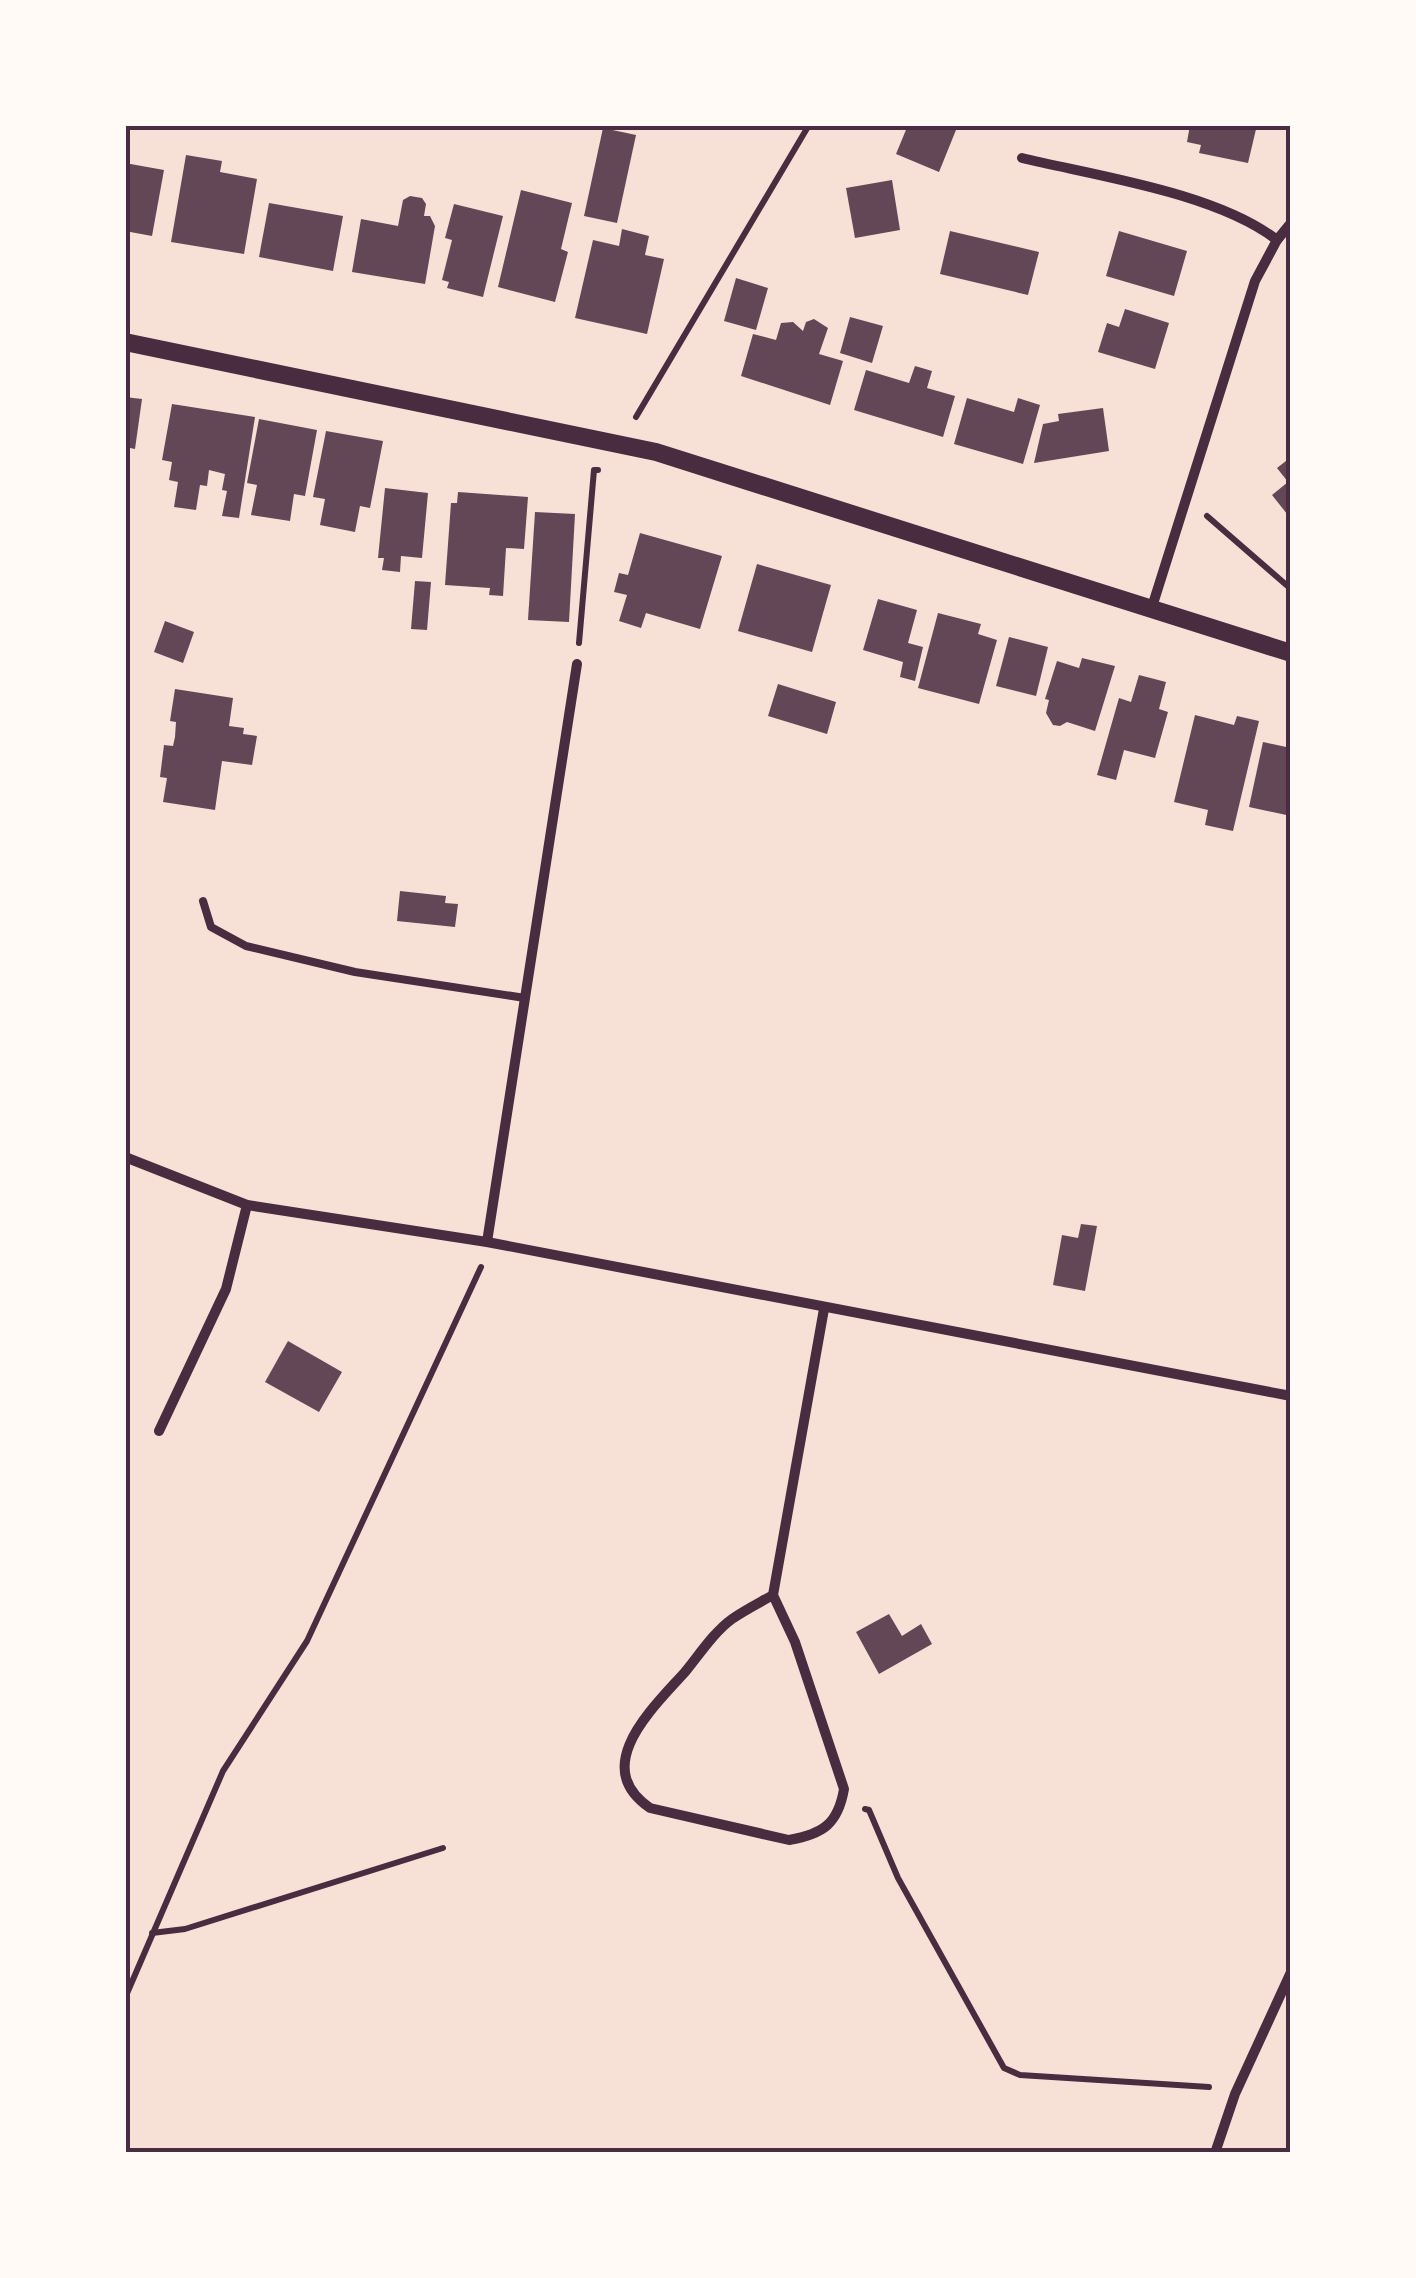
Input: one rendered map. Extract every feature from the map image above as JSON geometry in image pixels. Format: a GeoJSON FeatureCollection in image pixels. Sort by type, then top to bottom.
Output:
{"type":"FeatureCollection","features":[{"type":"Feature","properties":{"kind":"street"},"geometry":{"type":"LineString","coordinates":[[1022,158],[1205,202],[1260,226],[1277,240]]}},
{"type":"Feature","properties":{"kind":"street"},"geometry":{"type":"LineString","coordinates":[[1152,607],[1255,281],[1291,223]]}},
{"type":"Feature","properties":{"kind":"street"},"geometry":{"type":"LineString","coordinates":[[125,342],[627,444],[1291,653]]}},
{"type":"Feature","properties":{"kind":"street"},"geometry":{"type":"LineString","coordinates":[[487,1242],[578,664]]}},
{"type":"Feature","properties":{"kind":"street"},"geometry":{"type":"LineString","coordinates":[[125,1157],[248,1205],[487,1242],[1291,1396]]}},
{"type":"Feature","properties":{"kind":"street"},"geometry":{"type":"LineString","coordinates":[[159,1431],[226,1289],[248,1205]]}},
{"type":"Feature","properties":{"kind":"street"},"geometry":{"type":"LineString","coordinates":[[772,1595],[728,1621],[637,1726],[626,1748],[625,1764],[637,1800],[650,1808],[789,1840],[826,1827],[840,1812],[844,1789],[795,1642],[772,1595],[824,1309]]}},
{"type":"Feature","properties":{"kind":"street"},"geometry":{"type":"LineString","coordinates":[[1215,2153],[1235,2094],[1291,1972]]}},
{"type":"Feature","properties":{"kind":"lane"},"geometry":{"type":"LineString","coordinates":[[203,901],[211,927],[246,946],[355,972],[525,998]]}},
{"type":"Feature","properties":{"kind":"path"},"geometry":{"type":"LineString","coordinates":[[578,664],[594,470],[620,464],[640,406],[810,125]]}},
{"type":"Feature","properties":{"kind":"path"},"geometry":{"type":"LineString","coordinates":[[1187,499],[1291,588]]}},
{"type":"Feature","properties":{"kind":"path"},"geometry":{"type":"LineString","coordinates":[[125,1998],[223,1771],[307,1640],[479,1278],[487,1242]]}},
{"type":"Feature","properties":{"kind":"path"},"geometry":{"type":"LineString","coordinates":[[842,1800],[868,1810],[898,1878],[1004,2068],[1020,2075],[1201,2085],[1235,2094]]}},
{"type":"Feature","properties":{"kind":"path"},"geometry":{"type":"LineString","coordinates":[[151,1934],[184,1929],[443,1848]]}},
{"type":"Feature","properties":{"kind":"building"},"geometry":{"type":"Polygon","coordinates":[[[908,125],[958,125],[939,172],[896,154],[908,125]]]}},
{"type":"Feature","properties":{"kind":"building"},"geometry":{"type":"Polygon","coordinates":[[[1190,125],[1257,125],[1248,163],[1199,153],[1201,145],[1187,142],[1190,125]]]}},
{"type":"Feature","properties":{"kind":"building"},"geometry":{"type":"Polygon","coordinates":[[[603,128],[636,135],[617,223],[584,216],[603,128]]]}},
{"type":"Feature","properties":{"kind":"building"},"geometry":{"type":"Polygon","coordinates":[[[186,155],[222,161],[220,172],[257,179],[244,254],[171,242],[186,155]]]}},
{"type":"Feature","properties":{"kind":"building"},"geometry":{"type":"Polygon","coordinates":[[[125,163],[164,170],[152,236],[125,231],[125,163]]]}},
{"type":"Feature","properties":{"kind":"building"},"geometry":{"type":"Polygon","coordinates":[[[892,180],[900,230],[855,238],[846,188],[892,180]]]}},
{"type":"Feature","properties":{"kind":"building"},"geometry":{"type":"Polygon","coordinates":[[[521,190],[572,203],[561,249],[568,252],[555,302],[498,287],[521,190]]]}},
{"type":"Feature","properties":{"kind":"building"},"geometry":{"type":"Polygon","coordinates":[[[410,196],[422,198],[426,204],[424,216],[430,216],[435,226],[425,284],[352,272],[361,219],[398,226],[403,200],[410,196]]]}},
{"type":"Feature","properties":{"kind":"building"},"geometry":{"type":"Polygon","coordinates":[[[269,203],[343,216],[333,271],[259,257],[269,203]]]}},
{"type":"Feature","properties":{"kind":"building"},"geometry":{"type":"Polygon","coordinates":[[[454,204],[503,216],[483,297],[447,288],[449,282],[442,280],[452,240],[445,238],[454,204]]]}},
{"type":"Feature","properties":{"kind":"building"},"geometry":{"type":"Polygon","coordinates":[[[622,229],[649,236],[645,255],[664,259],[647,334],[575,318],[593,240],[619,246],[622,229]]]}},
{"type":"Feature","properties":{"kind":"building"},"geometry":{"type":"Polygon","coordinates":[[[950,231],[1039,252],[1028,295],[940,274],[950,231]]]}},
{"type":"Feature","properties":{"kind":"building"},"geometry":{"type":"Polygon","coordinates":[[[1119,231],[1187,251],[1174,296],[1106,276],[1119,231]]]}},
{"type":"Feature","properties":{"kind":"building"},"geometry":{"type":"Polygon","coordinates":[[[736,278],[768,288],[756,330],[724,321],[736,278]]]}},
{"type":"Feature","properties":{"kind":"building"},"geometry":{"type":"Polygon","coordinates":[[[1125,309],[1169,323],[1155,369],[1098,352],[1107,323],[1119,327],[1125,309]]]}},
{"type":"Feature","properties":{"kind":"building"},"geometry":{"type":"Polygon","coordinates":[[[850,317],[883,326],[872,363],[840,353],[850,317]]]}},
{"type":"Feature","properties":{"kind":"building"},"geometry":{"type":"Polygon","coordinates":[[[814,319],[828,328],[819,354],[843,361],[830,405],[741,376],[753,334],[776,340],[781,323],[793,322],[803,331],[806,322],[814,319]]]}},
{"type":"Feature","properties":{"kind":"building"},"geometry":{"type":"Polygon","coordinates":[[[915,366],[932,371],[927,388],[955,396],[943,437],[854,410],[866,370],[909,383],[915,366]]]}},
{"type":"Feature","properties":{"kind":"building"},"geometry":{"type":"Polygon","coordinates":[[[125,397],[142,399],[135,449],[125,447],[125,397]]]}},
{"type":"Feature","properties":{"kind":"building"},"geometry":{"type":"Polygon","coordinates":[[[967,398],[1014,412],[1018,398],[1040,405],[1023,464],[954,444],[967,398]]]}},
{"type":"Feature","properties":{"kind":"building"},"geometry":{"type":"Polygon","coordinates":[[[172,404],[255,417],[239,518],[222,516],[227,491],[222,490],[225,474],[209,470],[207,486],[200,485],[196,510],[174,507],[178,482],[169,480],[172,462],[162,460],[172,404]]]}},
{"type":"Feature","properties":{"kind":"building"},"geometry":{"type":"Polygon","coordinates":[[[1103,408],[1109,451],[1034,463],[1043,424],[1059,421],[1058,414],[1103,408]]]}},
{"type":"Feature","properties":{"kind":"building"},"geometry":{"type":"Polygon","coordinates":[[[259,419],[317,430],[305,496],[294,494],[290,521],[251,515],[257,485],[247,483],[259,419]]]}},
{"type":"Feature","properties":{"kind":"building"},"geometry":{"type":"Polygon","coordinates":[[[326,431],[383,441],[370,508],[360,506],[355,532],[320,525],[325,499],[313,497],[326,431]]]}},
{"type":"Feature","properties":{"kind":"building"},"geometry":{"type":"Polygon","coordinates":[[[1291,457],[1291,519],[1272,495],[1288,482],[1277,468],[1291,457]]]}},
{"type":"Feature","properties":{"kind":"building"},"geometry":{"type":"Polygon","coordinates":[[[385,488],[428,493],[422,558],[401,556],[400,572],[382,570],[384,558],[378,558],[385,488]]]}},
{"type":"Feature","properties":{"kind":"building"},"geometry":{"type":"Polygon","coordinates":[[[458,492],[528,497],[524,549],[506,548],[503,596],[489,595],[490,588],[445,585],[451,503],[457,503],[458,492]]]}},
{"type":"Feature","properties":{"kind":"building"},"geometry":{"type":"Polygon","coordinates":[[[535,512],[575,514],[569,622],[528,620],[535,512]]]}},
{"type":"Feature","properties":{"kind":"building"},"geometry":{"type":"Polygon","coordinates":[[[640,533],[722,556],[700,629],[646,613],[641,628],[619,621],[627,595],[614,592],[619,573],[628,575],[640,533]]]}},
{"type":"Feature","properties":{"kind":"building"},"geometry":{"type":"Polygon","coordinates":[[[757,564],[831,585],[812,652],[738,631],[757,564]]]}},
{"type":"Feature","properties":{"kind":"building"},"geometry":{"type":"Polygon","coordinates":[[[415,581],[431,582],[427,630],[411,629],[415,581]]]}},
{"type":"Feature","properties":{"kind":"building"},"geometry":{"type":"Polygon","coordinates":[[[878,599],[917,610],[908,643],[923,647],[915,681],[900,677],[903,662],[863,650],[878,599]]]}},
{"type":"Feature","properties":{"kind":"building"},"geometry":{"type":"Polygon","coordinates":[[[938,613],[981,624],[978,634],[997,640],[979,704],[918,688],[938,613]]]}},
{"type":"Feature","properties":{"kind":"building"},"geometry":{"type":"Polygon","coordinates":[[[165,621],[194,632],[183,663],[154,652],[165,621]]]}},
{"type":"Feature","properties":{"kind":"building"},"geometry":{"type":"Polygon","coordinates":[[[1009,637],[1048,647],[1036,696],[996,686],[1009,637]]]}},
{"type":"Feature","properties":{"kind":"building"},"geometry":{"type":"Polygon","coordinates":[[[1082,658],[1115,666],[1095,731],[1067,722],[1053,725],[1046,713],[1049,700],[1045,699],[1057,661],[1079,668],[1082,658]]]}},
{"type":"Feature","properties":{"kind":"building"},"geometry":{"type":"Polygon","coordinates":[[[1139,675],[1166,682],[1159,709],[1168,712],[1155,758],[1124,750],[1116,780],[1097,775],[1119,698],[1131,702],[1139,675]]]}},
{"type":"Feature","properties":{"kind":"building"},"geometry":{"type":"Polygon","coordinates":[[[778,684],[836,702],[827,734],[768,716],[778,684]]]}},
{"type":"Feature","properties":{"kind":"building"},"geometry":{"type":"Polygon","coordinates":[[[175,689],[233,698],[229,726],[244,728],[243,734],[257,736],[252,765],[222,761],[215,810],[163,802],[167,778],[160,777],[164,745],[173,746],[175,737],[176,722],[170,721],[175,689]]]}},
{"type":"Feature","properties":{"kind":"building"},"geometry":{"type":"Polygon","coordinates":[[[1195,715],[1234,725],[1237,716],[1259,721],[1233,831],[1205,825],[1208,810],[1174,802],[1195,715]]]}},
{"type":"Feature","properties":{"kind":"building"},"geometry":{"type":"Polygon","coordinates":[[[1263,742],[1291,748],[1291,816],[1249,807],[1263,742]]]}},
{"type":"Feature","properties":{"kind":"building"},"geometry":{"type":"Polygon","coordinates":[[[400,891],[446,896],[445,903],[458,904],[455,927],[397,921],[400,891]]]}},
{"type":"Feature","properties":{"kind":"building"},"geometry":{"type":"Polygon","coordinates":[[[1081,1224],[1097,1226],[1085,1291],[1053,1285],[1062,1235],[1078,1238],[1081,1224]]]}},
{"type":"Feature","properties":{"kind":"building"},"geometry":{"type":"Polygon","coordinates":[[[288,1341],[342,1372],[319,1412],[265,1382],[288,1341]]]}},
{"type":"Feature","properties":{"kind":"building"},"geometry":{"type":"Polygon","coordinates":[[[889,1614],[902,1636],[921,1624],[932,1644],[879,1674],[856,1632],[889,1614]]]}}]}
